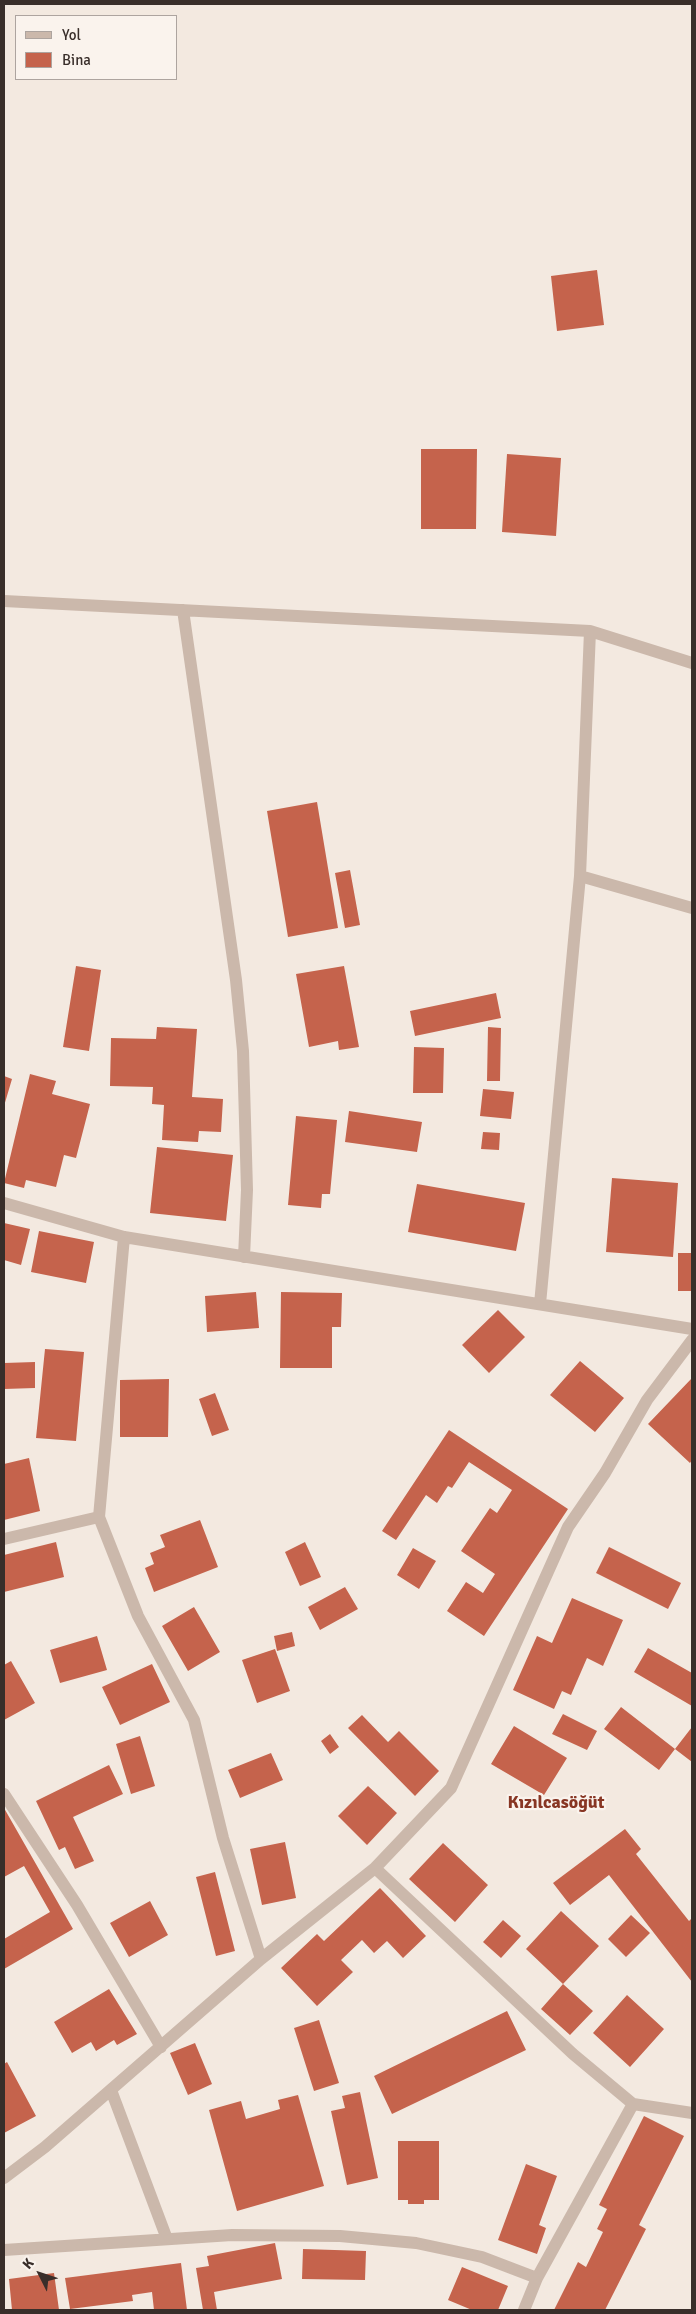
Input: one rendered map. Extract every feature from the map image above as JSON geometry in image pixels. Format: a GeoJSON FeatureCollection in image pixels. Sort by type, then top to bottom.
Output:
{"type":"FeatureCollection","features":[{"type":"Feature","properties":{"kind":"street"},"geometry":{"type":"LineString","coordinates":[[4,601],[590,631],[692,663]]}},
{"type":"Feature","properties":{"kind":"street"},"geometry":{"type":"LineString","coordinates":[[183,610],[236,980],[244,1051],[247,1190],[244,1257]]}},
{"type":"Feature","properties":{"kind":"street"},"geometry":{"type":"LineString","coordinates":[[540,1304],[580,876],[590,631]]}},
{"type":"Feature","properties":{"kind":"street"},"geometry":{"type":"LineString","coordinates":[[580,876],[692,908]]}},
{"type":"Feature","properties":{"kind":"street"},"geometry":{"type":"LineString","coordinates":[[4,1202],[124,1238],[692,1329]]}},
{"type":"Feature","properties":{"kind":"street"},"geometry":{"type":"LineString","coordinates":[[124,1238],[99,1517],[138,1616],[194,1720],[223,1838],[261,1959]]}},
{"type":"Feature","properties":{"kind":"street"},"geometry":{"type":"LineString","coordinates":[[4,2178],[45,2147],[261,1959],[375,1868],[451,1788],[568,1526],[605,1474],[647,1400],[692,1340]]}},
{"type":"Feature","properties":{"kind":"street"},"geometry":{"type":"LineString","coordinates":[[4,1539],[99,1517]]}},
{"type":"Feature","properties":{"kind":"street"},"geometry":{"type":"LineString","coordinates":[[4,1794],[77,1905],[161,2046]]}},
{"type":"Feature","properties":{"kind":"street"},"geometry":{"type":"LineString","coordinates":[[375,1868],[573,2054],[633,2104],[692,2113]]}},
{"type":"Feature","properties":{"kind":"street"},"geometry":{"type":"LineString","coordinates":[[111,2090],[167,2239]]}},
{"type":"Feature","properties":{"kind":"street"},"geometry":{"type":"LineString","coordinates":[[524,2310],[536,2278],[633,2104]]}},
{"type":"Feature","properties":{"kind":"street"},"geometry":{"type":"LineString","coordinates":[[4,2250],[232,2235],[340,2236],[416,2243],[482,2257],[536,2278]]}},
{"type":"Feature","properties":{"kind":"building"},"geometry":{"type":"Polygon","coordinates":[[[597,270],[604,325],[557,331],[551,276],[597,270]]]}},
{"type":"Feature","properties":{"kind":"building"},"geometry":{"type":"Polygon","coordinates":[[[421,449],[477,449],[476,529],[421,529],[421,449]]]}},
{"type":"Feature","properties":{"kind":"building"},"geometry":{"type":"Polygon","coordinates":[[[507,454],[561,458],[556,536],[502,532],[507,454]]]}},
{"type":"Feature","properties":{"kind":"building"},"geometry":{"type":"Polygon","coordinates":[[[317,802],[338,928],[288,937],[267,811],[317,802]]]}},
{"type":"Feature","properties":{"kind":"building"},"geometry":{"type":"Polygon","coordinates":[[[350,870],[360,925],[345,928],[335,873],[350,870]]]}},
{"type":"Feature","properties":{"kind":"building"},"geometry":{"type":"Polygon","coordinates":[[[76,966],[101,970],[89,1051],[63,1047],[76,966]]]}},
{"type":"Feature","properties":{"kind":"building"},"geometry":{"type":"Polygon","coordinates":[[[344,966],[359,1047],[339,1050],[338,1041],[309,1047],[296,974],[344,966]]]}},
{"type":"Feature","properties":{"kind":"building"},"geometry":{"type":"Polygon","coordinates":[[[496,993],[501,1018],[415,1036],[410,1011],[496,993]]]}},
{"type":"Feature","properties":{"kind":"building"},"geometry":{"type":"Polygon","coordinates":[[[157,1027],[197,1029],[192,1097],[223,1099],[221,1132],[199,1131],[198,1142],[162,1140],[164,1105],[152,1104],[153,1087],[110,1086],[111,1038],[156,1039],[157,1027]]]}},
{"type":"Feature","properties":{"kind":"building"},"geometry":{"type":"Polygon","coordinates":[[[488,1027],[501,1028],[500,1081],[487,1081],[488,1027]]]}},
{"type":"Feature","properties":{"kind":"building"},"geometry":{"type":"Polygon","coordinates":[[[414,1047],[444,1048],[443,1093],[413,1093],[414,1047]]]}},
{"type":"Feature","properties":{"kind":"building"},"geometry":{"type":"Polygon","coordinates":[[[30,1074],[56,1081],[52,1094],[90,1104],[76,1158],[64,1155],[56,1187],[26,1180],[24,1188],[4,1183],[30,1074]]]}},
{"type":"Feature","properties":{"kind":"building"},"geometry":{"type":"Polygon","coordinates":[[[4,1076],[12,1079],[4,1106],[4,1076]]]}},
{"type":"Feature","properties":{"kind":"building"},"geometry":{"type":"Polygon","coordinates":[[[483,1089],[514,1092],[511,1119],[480,1116],[483,1089]]]}},
{"type":"Feature","properties":{"kind":"building"},"geometry":{"type":"Polygon","coordinates":[[[349,1111],[422,1122],[417,1152],[345,1142],[349,1111]]]}},
{"type":"Feature","properties":{"kind":"building"},"geometry":{"type":"Polygon","coordinates":[[[296,1116],[337,1120],[330,1194],[322,1194],[321,1208],[288,1205],[296,1116]]]}},
{"type":"Feature","properties":{"kind":"building"},"geometry":{"type":"Polygon","coordinates":[[[483,1132],[500,1133],[499,1150],[481,1149],[483,1132]]]}},
{"type":"Feature","properties":{"kind":"building"},"geometry":{"type":"Polygon","coordinates":[[[157,1147],[233,1155],[226,1221],[150,1213],[157,1147]]]}},
{"type":"Feature","properties":{"kind":"building"},"geometry":{"type":"Polygon","coordinates":[[[612,1178],[678,1183],[673,1257],[606,1252],[612,1178]]]}},
{"type":"Feature","properties":{"kind":"building"},"geometry":{"type":"Polygon","coordinates":[[[417,1184],[525,1203],[516,1251],[408,1232],[417,1184]]]}},
{"type":"Feature","properties":{"kind":"building"},"geometry":{"type":"Polygon","coordinates":[[[4,1223],[30,1229],[21,1265],[4,1260],[4,1223]]]}},
{"type":"Feature","properties":{"kind":"building"},"geometry":{"type":"Polygon","coordinates":[[[39,1231],[94,1242],[86,1283],[31,1272],[39,1231]]]}},
{"type":"Feature","properties":{"kind":"building"},"geometry":{"type":"Polygon","coordinates":[[[678,1253],[692,1253],[692,1291],[678,1291],[678,1253]]]}},
{"type":"Feature","properties":{"kind":"building"},"geometry":{"type":"Polygon","coordinates":[[[256,1292],[259,1328],[207,1332],[205,1296],[256,1292]]]}},
{"type":"Feature","properties":{"kind":"building"},"geometry":{"type":"Polygon","coordinates":[[[281,1292],[342,1293],[341,1327],[332,1327],[332,1368],[280,1368],[281,1292]]]}},
{"type":"Feature","properties":{"kind":"building"},"geometry":{"type":"Polygon","coordinates":[[[498,1310],[525,1337],[489,1373],[462,1345],[498,1310]]]}},
{"type":"Feature","properties":{"kind":"building"},"geometry":{"type":"Polygon","coordinates":[[[45,1349],[84,1352],[76,1441],[36,1438],[45,1349]]]}},
{"type":"Feature","properties":{"kind":"building"},"geometry":{"type":"Polygon","coordinates":[[[580,1361],[624,1398],[595,1432],[550,1395],[580,1361]]]}},
{"type":"Feature","properties":{"kind":"building"},"geometry":{"type":"Polygon","coordinates":[[[35,1362],[35,1388],[4,1389],[4,1363],[35,1362]]]}},
{"type":"Feature","properties":{"kind":"building"},"geometry":{"type":"Polygon","coordinates":[[[692,1378],[692,1460],[690,1463],[648,1424],[692,1378]]]}},
{"type":"Feature","properties":{"kind":"building"},"geometry":{"type":"Polygon","coordinates":[[[169,1379],[168,1437],[120,1437],[120,1380],[169,1379]]]}},
{"type":"Feature","properties":{"kind":"building"},"geometry":{"type":"Polygon","coordinates":[[[215,1393],[229,1430],[212,1436],[199,1399],[215,1393]]]}},
{"type":"Feature","properties":{"kind":"building"},"geometry":{"type":"Polygon","coordinates":[[[449,1430],[568,1509],[484,1636],[447,1611],[466,1582],[483,1593],[495,1574],[461,1551],[490,1508],[497,1513],[512,1490],[469,1462],[452,1488],[448,1486],[437,1503],[426,1495],[396,1540],[382,1531],[449,1430]]]}},
{"type":"Feature","properties":{"kind":"building"},"geometry":{"type":"Polygon","coordinates":[[[29,1458],[40,1511],[4,1520],[4,1464],[29,1458]]]}},
{"type":"Feature","properties":{"kind":"building"},"geometry":{"type":"Polygon","coordinates":[[[200,1520],[218,1567],[154,1592],[145,1568],[154,1564],[150,1553],[165,1547],[160,1535],[200,1520]]]}},
{"type":"Feature","properties":{"kind":"building"},"geometry":{"type":"Polygon","coordinates":[[[56,1542],[64,1577],[4,1592],[4,1555],[56,1542]]]}},
{"type":"Feature","properties":{"kind":"building"},"geometry":{"type":"Polygon","coordinates":[[[305,1542],[321,1577],[300,1586],[285,1552],[305,1542]]]}},
{"type":"Feature","properties":{"kind":"building"},"geometry":{"type":"Polygon","coordinates":[[[609,1547],[681,1583],[668,1609],[596,1573],[609,1547]]]}},
{"type":"Feature","properties":{"kind":"building"},"geometry":{"type":"Polygon","coordinates":[[[413,1548],[436,1561],[419,1589],[397,1575],[413,1548]]]}},
{"type":"Feature","properties":{"kind":"building"},"geometry":{"type":"Polygon","coordinates":[[[345,1587],[358,1609],[320,1630],[308,1607],[345,1587]]]}},
{"type":"Feature","properties":{"kind":"building"},"geometry":{"type":"Polygon","coordinates":[[[572,1598],[623,1620],[603,1666],[587,1658],[571,1695],[562,1691],[554,1709],[513,1690],[537,1636],[552,1643],[572,1598]]]}},
{"type":"Feature","properties":{"kind":"building"},"geometry":{"type":"Polygon","coordinates":[[[194,1607],[220,1652],[188,1671],[162,1626],[194,1607]]]}},
{"type":"Feature","properties":{"kind":"building"},"geometry":{"type":"Polygon","coordinates":[[[292,1632],[295,1646],[277,1651],[274,1636],[292,1632]]]}},
{"type":"Feature","properties":{"kind":"building"},"geometry":{"type":"Polygon","coordinates":[[[97,1636],[107,1670],[60,1683],[50,1650],[97,1636]]]}},
{"type":"Feature","properties":{"kind":"building"},"geometry":{"type":"Polygon","coordinates":[[[648,1648],[692,1673],[692,1706],[634,1672],[648,1648]]]}},
{"type":"Feature","properties":{"kind":"building"},"geometry":{"type":"Polygon","coordinates":[[[275,1649],[290,1691],[257,1703],[242,1660],[275,1649]]]}},
{"type":"Feature","properties":{"kind":"building"},"geometry":{"type":"Polygon","coordinates":[[[11,1661],[35,1703],[4,1720],[4,1665],[11,1661]]]}},
{"type":"Feature","properties":{"kind":"building"},"geometry":{"type":"Polygon","coordinates":[[[152,1664],[170,1702],[120,1725],[102,1687],[152,1664]]]}},
{"type":"Feature","properties":{"kind":"building"},"geometry":{"type":"Polygon","coordinates":[[[621,1707],[675,1749],[659,1770],[604,1729],[621,1707]]]}},
{"type":"Feature","properties":{"kind":"building"},"geometry":{"type":"Polygon","coordinates":[[[563,1714],[597,1731],[587,1750],[552,1734],[563,1714]]]}},
{"type":"Feature","properties":{"kind":"building"},"geometry":{"type":"Polygon","coordinates":[[[362,1715],[388,1742],[399,1731],[439,1771],[415,1796],[348,1728],[362,1715]]]}},
{"type":"Feature","properties":{"kind":"building"},"geometry":{"type":"Polygon","coordinates":[[[514,1726],[567,1758],[544,1795],[491,1764],[514,1726]]]}},
{"type":"Feature","properties":{"kind":"building"},"geometry":{"type":"Polygon","coordinates":[[[692,1727],[692,1762],[675,1749],[692,1727]]]}},
{"type":"Feature","properties":{"kind":"building"},"geometry":{"type":"Polygon","coordinates":[[[330,1734],[339,1747],[330,1754],[321,1741],[330,1734]]]}},
{"type":"Feature","properties":{"kind":"building"},"geometry":{"type":"Polygon","coordinates":[[[140,1736],[155,1786],[131,1794],[116,1744],[140,1736]]]}},
{"type":"Feature","properties":{"kind":"building"},"geometry":{"type":"Polygon","coordinates":[[[271,1753],[283,1780],[240,1798],[228,1770],[271,1753]]]}},
{"type":"Feature","properties":{"kind":"building"},"geometry":{"type":"Polygon","coordinates":[[[109,1765],[123,1794],[73,1817],[94,1861],[75,1869],[65,1847],[59,1850],[36,1801],[109,1765]]]}},
{"type":"Feature","properties":{"kind":"building"},"geometry":{"type":"Polygon","coordinates":[[[368,1786],[397,1813],[367,1845],[338,1816],[368,1786]]]}},
{"type":"Feature","properties":{"kind":"building"},"geometry":{"type":"Polygon","coordinates":[[[4,1808],[73,1929],[4,1969],[4,1939],[50,1912],[24,1866],[4,1877],[4,1808]]]}},
{"type":"Feature","properties":{"kind":"building"},"geometry":{"type":"Polygon","coordinates":[[[625,1829],[641,1849],[636,1854],[689,1921],[692,1918],[692,1982],[609,1875],[570,1905],[553,1883],[625,1829]]]}},
{"type":"Feature","properties":{"kind":"building"},"geometry":{"type":"Polygon","coordinates":[[[285,1842],[296,1898],[262,1905],[250,1849],[285,1842]]]}},
{"type":"Feature","properties":{"kind":"building"},"geometry":{"type":"Polygon","coordinates":[[[443,1843],[488,1885],[455,1922],[409,1879],[443,1843]]]}},
{"type":"Feature","properties":{"kind":"building"},"geometry":{"type":"Polygon","coordinates":[[[215,1872],[235,1951],[216,1956],[196,1877],[215,1872]]]}},
{"type":"Feature","properties":{"kind":"building"},"geometry":{"type":"Polygon","coordinates":[[[380,1888],[426,1936],[403,1958],[387,1941],[374,1953],[362,1940],[341,1960],[353,1972],[317,2006],[281,1968],[317,1934],[324,1941],[380,1888]]]}},
{"type":"Feature","properties":{"kind":"building"},"geometry":{"type":"Polygon","coordinates":[[[150,1901],[168,1935],[129,1957],[110,1923],[150,1901]]]}},
{"type":"Feature","properties":{"kind":"building"},"geometry":{"type":"Polygon","coordinates":[[[561,1911],[599,1946],[563,1984],[526,1949],[561,1911]]]}},
{"type":"Feature","properties":{"kind":"building"},"geometry":{"type":"Polygon","coordinates":[[[631,1915],[650,1933],[626,1957],[608,1939],[631,1915]]]}},
{"type":"Feature","properties":{"kind":"building"},"geometry":{"type":"Polygon","coordinates":[[[503,1920],[521,1936],[501,1958],[483,1942],[503,1920]]]}},
{"type":"Feature","properties":{"kind":"building"},"geometry":{"type":"Polygon","coordinates":[[[563,1984],[593,2011],[570,2035],[541,2009],[563,1984]]]}},
{"type":"Feature","properties":{"kind":"building"},"geometry":{"type":"Polygon","coordinates":[[[109,1989],[137,2034],[117,2045],[114,2040],[96,2051],[91,2042],[72,2053],[54,2022],[109,1989]]]}},
{"type":"Feature","properties":{"kind":"building"},"geometry":{"type":"Polygon","coordinates":[[[627,1995],[664,2029],[630,2067],[593,2033],[627,1995]]]}},
{"type":"Feature","properties":{"kind":"building"},"geometry":{"type":"Polygon","coordinates":[[[507,2011],[526,2050],[392,2114],[374,2076],[507,2011]]]}},
{"type":"Feature","properties":{"kind":"building"},"geometry":{"type":"Polygon","coordinates":[[[319,2020],[339,2083],[314,2091],[294,2028],[319,2020]]]}},
{"type":"Feature","properties":{"kind":"building"},"geometry":{"type":"Polygon","coordinates":[[[195,2043],[212,2084],[188,2095],[170,2053],[195,2043]]]}},
{"type":"Feature","properties":{"kind":"building"},"geometry":{"type":"Polygon","coordinates":[[[7,2062],[36,2116],[4,2133],[4,2064],[7,2062]]]}},
{"type":"Feature","properties":{"kind":"building"},"geometry":{"type":"Polygon","coordinates":[[[360,2092],[378,2178],[347,2185],[331,2111],[345,2108],[342,2096],[360,2092]]]}},
{"type":"Feature","properties":{"kind":"building"},"geometry":{"type":"Polygon","coordinates":[[[298,2095],[324,2186],[237,2211],[209,2110],[241,2101],[246,2119],[280,2109],[278,2100],[298,2095]]]}},
{"type":"Feature","properties":{"kind":"building"},"geometry":{"type":"Polygon","coordinates":[[[644,2116],[684,2136],[639,2225],[646,2229],[605,2310],[554,2310],[578,2262],[586,2267],[603,2232],[597,2229],[607,2209],[599,2205],[644,2116]]]}},
{"type":"Feature","properties":{"kind":"building"},"geometry":{"type":"Polygon","coordinates":[[[398,2141],[439,2141],[439,2200],[424,2200],[424,2204],[408,2204],[408,2200],[398,2200],[398,2141]]]}},
{"type":"Feature","properties":{"kind":"building"},"geometry":{"type":"Polygon","coordinates":[[[526,2164],[557,2176],[539,2225],[546,2228],[537,2254],[498,2240],[526,2164]]]}},
{"type":"Feature","properties":{"kind":"building"},"geometry":{"type":"Polygon","coordinates":[[[275,2243],[282,2279],[214,2292],[217,2310],[203,2310],[196,2268],[209,2266],[207,2256],[275,2243]]]}},
{"type":"Feature","properties":{"kind":"building"},"geometry":{"type":"Polygon","coordinates":[[[303,2249],[366,2251],[365,2280],[302,2279],[303,2249]]]}},
{"type":"Feature","properties":{"kind":"building"},"geometry":{"type":"Polygon","coordinates":[[[181,2263],[187,2310],[154,2310],[152,2292],[132,2295],[133,2301],[70,2309],[65,2278],[181,2263]]]}},
{"type":"Feature","properties":{"kind":"building"},"geometry":{"type":"Polygon","coordinates":[[[462,2267],[508,2286],[498,2310],[472,2310],[448,2300],[462,2267]]]}},
{"type":"Feature","properties":{"kind":"building"},"geometry":{"type":"Polygon","coordinates":[[[54,2273],[59,2310],[12,2310],[9,2279],[54,2273]]]}},
{"type":"Feature","properties":{"kind":"district","name":"Kızılcasöğüt"},"geometry":{"type":"Point","coordinates":[556,1803]}}]}
